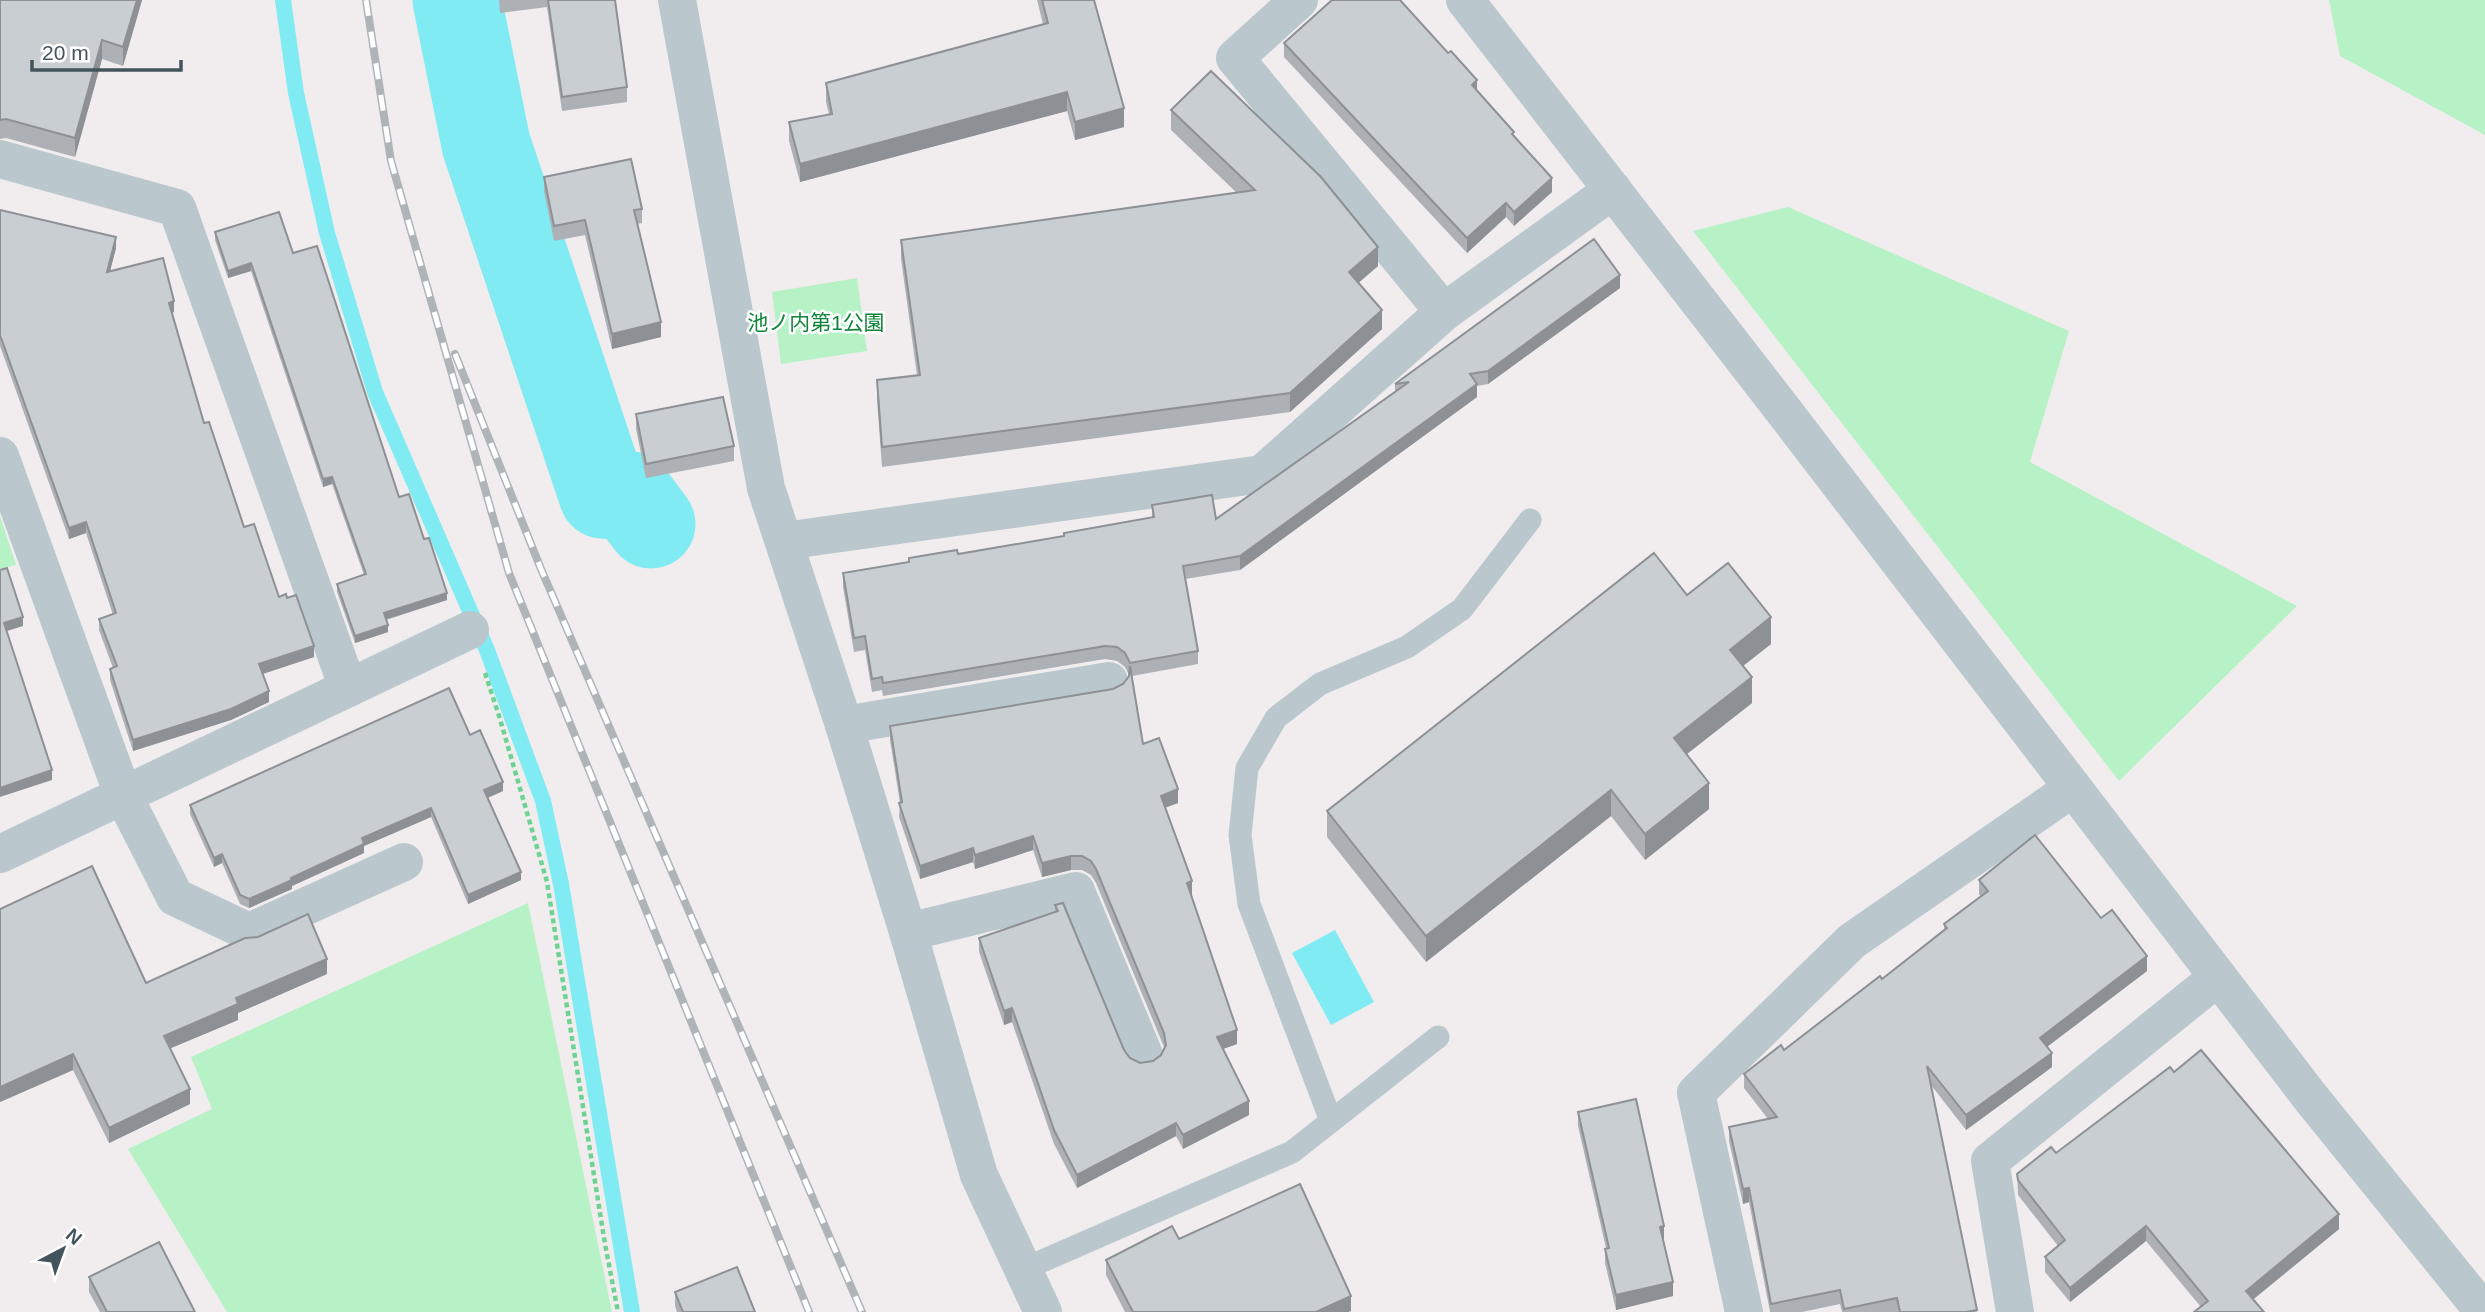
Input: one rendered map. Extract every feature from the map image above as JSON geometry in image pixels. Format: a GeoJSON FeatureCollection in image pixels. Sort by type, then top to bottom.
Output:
{"type":"FeatureCollection","features":[{"type":"Feature","properties":{"kind":"street"},"geometry":{"type":"LineString","coordinates":[[677,0],[766,488],[844,725],[979,1175],[1043,1312]]}},
{"type":"Feature","properties":{"kind":"street"},"geometry":{"type":"LineString","coordinates":[[1299,0],[1236,58],[1444,312]]}},
{"type":"Feature","properties":{"kind":"street"},"geometry":{"type":"LineString","coordinates":[[1465,0],[2311,1098],[2484,1312]]}},
{"type":"Feature","properties":{"kind":"street"},"geometry":{"type":"LineString","coordinates":[[0,159],[177,208],[348,688]]}},
{"type":"Feature","properties":{"kind":"street"},"geometry":{"type":"LineString","coordinates":[[784,541],[1262,474],[1444,312],[1613,190]]}},
{"type":"Feature","properties":{"kind":"street"},"geometry":{"type":"LineString","coordinates":[[0,456],[123,795],[176,897],[249,932],[404,862]]}},
{"type":"Feature","properties":{"kind":"street"},"geometry":{"type":"LineString","coordinates":[[0,854],[470,630]]}},
{"type":"Feature","properties":{"kind":"street"},"geometry":{"type":"LineString","coordinates":[[844,725],[1109,681]]}},
{"type":"Feature","properties":{"kind":"street"},"geometry":{"type":"LineString","coordinates":[[1744,1312],[1696,1093],[1852,941],[2073,788]]}},
{"type":"Feature","properties":{"kind":"street"},"geometry":{"type":"LineString","coordinates":[[908,932],[1076,891],[1144,1055]]}},
{"type":"Feature","properties":{"kind":"street"},"geometry":{"type":"LineString","coordinates":[[2015,1312],[1990,1161],[2218,977]]}},
{"type":"Feature","properties":{"kind":"lane"},"geometry":{"type":"LineString","coordinates":[[1331,1121],[1249,904],[1240,835],[1247,768],[1276,718],[1320,684],[1407,647],[1462,609],[1530,520]]}},
{"type":"Feature","properties":{"kind":"lane"},"geometry":{"type":"LineString","coordinates":[[1024,1269],[1292,1152],[1438,1037]]}},
{"type":"Feature","properties":{"kind":"path"},"geometry":{"type":"LineString","coordinates":[[470,630],[500,719],[547,882],[618,1312]]}},
{"type":"Feature","properties":{"kind":"green space"},"geometry":{"type":"Polygon","coordinates":[[[2329,0],[2485,0],[2485,135],[2340,56],[2329,0]]]}},
{"type":"Feature","properties":{"kind":"green space"},"geometry":{"type":"Polygon","coordinates":[[[1788,207],[2069,331],[2030,462],[2297,606],[2119,781],[1693,231],[1788,207]]]}},
{"type":"Feature","properties":{"kind":"green space","name":"池ノ内第1公園"},"geometry":{"type":"Polygon","coordinates":[[[857,278],[867,351],[781,364],[772,292],[857,278]]]}},
{"type":"Feature","properties":{"kind":"green space"},"geometry":{"type":"Polygon","coordinates":[[[0,516],[16,565],[0,569],[0,516]]]}},
{"type":"Feature","properties":{"kind":"green space"},"geometry":{"type":"Polygon","coordinates":[[[528,903],[612,1312],[227,1312],[128,1149],[212,1109],[191,1057],[528,903]]]}},
{"type":"Feature","properties":{"kind":"water"},"geometry":{"type":"Polygon","coordinates":[[[541,309],[610,513],[581,504],[519,363],[541,309]]]}},
{"type":"Feature","properties":{"kind":"water"},"geometry":{"type":"Polygon","coordinates":[[[1335,930],[1374,1002],[1331,1025],[1292,953],[1335,930]]]}},
{"type":"Feature","properties":{"kind":"building"},"geometry":{"type":"Polygon","coordinates":[[[0,0],[137,0],[123,47],[102,40],[75,138],[6,119],[0,120],[0,0]]]}},
{"type":"Feature","properties":{"kind":"building"},"geometry":{"type":"Polygon","coordinates":[[[548,0],[615,0],[627,87],[562,97],[548,0]]]}},
{"type":"Feature","properties":{"kind":"building"},"geometry":{"type":"Polygon","coordinates":[[[1042,0],[1094,0],[1124,108],[1075,122],[1067,92],[800,164],[789,122],[832,114],[826,83],[1048,23],[1042,0]]]}},
{"type":"Feature","properties":{"kind":"building"},"geometry":{"type":"Polygon","coordinates":[[[1332,0],[1400,0],[1448,53],[1451,51],[1477,80],[1472,85],[1552,178],[1514,212],[1506,203],[1467,238],[1284,43],[1332,0]]]}},
{"type":"Feature","properties":{"kind":"building"},"geometry":{"type":"Polygon","coordinates":[[[1211,71],[1321,177],[1378,247],[1349,272],[1382,310],[1290,393],[882,447],[877,380],[920,375],[901,240],[1255,190],[1171,110],[1211,71]]]}},
{"type":"Feature","properties":{"kind":"building"},"geometry":{"type":"Polygon","coordinates":[[[631,159],[642,209],[634,210],[661,322],[612,334],[585,220],[554,226],[544,177],[631,159]]]}},
{"type":"Feature","properties":{"kind":"building"},"geometry":{"type":"Polygon","coordinates":[[[0,210],[116,237],[107,272],[163,258],[174,301],[169,303],[204,423],[209,422],[244,527],[254,524],[279,597],[286,594],[287,598],[296,595],[314,646],[259,664],[269,691],[231,709],[133,740],[110,669],[117,666],[99,619],[116,613],[86,522],[69,528],[0,335],[0,210]]]}},
{"type":"Feature","properties":{"kind":"building"},"geometry":{"type":"Polygon","coordinates":[[[279,212],[293,253],[317,246],[399,497],[409,494],[424,539],[429,538],[447,593],[384,613],[388,625],[355,636],[337,584],[366,574],[332,477],[323,479],[251,263],[228,271],[215,232],[279,212]]]}},
{"type":"Feature","properties":{"kind":"building"},"geometry":{"type":"Polygon","coordinates":[[[1594,239],[1620,275],[1488,371],[1470,374],[1477,384],[1240,556],[1183,566],[1198,651],[1130,663],[1125,653],[1117,647],[1105,646],[883,683],[882,677],[872,679],[865,636],[854,638],[843,573],[909,562],[909,558],[957,550],[958,554],[1154,517],[1152,505],[1212,495],[1216,519],[1409,382],[1395,384],[1594,239]]]}},
{"type":"Feature","properties":{"kind":"building"},"geometry":{"type":"Polygon","coordinates":[[[723,397],[734,446],[646,464],[636,414],[723,397]]]}},
{"type":"Feature","properties":{"kind":"building"},"geometry":{"type":"Polygon","coordinates":[[[1654,553],[1687,595],[1728,563],[1771,617],[1730,650],[1752,677],[1674,738],[1709,783],[1645,834],[1611,790],[1426,936],[1327,811],[1654,553]]]}},
{"type":"Feature","properties":{"kind":"building"},"geometry":{"type":"Polygon","coordinates":[[[7,568],[23,617],[4,623],[52,770],[0,788],[0,570],[7,568]]]}},
{"type":"Feature","properties":{"kind":"building"},"geometry":{"type":"Polygon","coordinates":[[[1130,666],[1143,744],[1159,738],[1178,789],[1161,796],[1192,881],[1187,883],[1237,1030],[1217,1037],[1249,1101],[1183,1135],[1176,1123],[1077,1175],[1054,1130],[1012,1008],[1004,1011],[979,938],[1058,911],[1055,905],[1063,903],[1124,1050],[1130,1058],[1140,1063],[1153,1061],[1161,1055],[1166,1045],[1164,1033],[1096,869],[1091,861],[1082,856],[1042,863],[1033,836],[975,855],[973,848],[920,866],[899,803],[902,802],[890,726],[1113,689],[1123,684],[1129,676],[1130,666]]]}},
{"type":"Feature","properties":{"kind":"building"},"geometry":{"type":"Polygon","coordinates":[[[449,688],[470,735],[480,730],[503,782],[484,790],[521,872],[468,895],[431,808],[362,838],[364,844],[291,878],[292,880],[249,899],[240,895],[222,854],[214,858],[190,805],[449,688]]]}},
{"type":"Feature","properties":{"kind":"building"},"geometry":{"type":"Polygon","coordinates":[[[2035,835],[2101,918],[2112,910],[2147,956],[2040,1038],[2052,1053],[1966,1115],[1927,1066],[1977,1310],[1900,1312],[1897,1298],[1844,1309],[1840,1290],[1771,1304],[1749,1188],[1743,1189],[1729,1127],[1777,1117],[1744,1074],[1781,1045],[1784,1050],[1947,928],[1944,924],[1988,891],[1979,880],[2035,835]]]}},
{"type":"Feature","properties":{"kind":"building"},"geometry":{"type":"Polygon","coordinates":[[[92,866],[146,983],[245,938],[258,937],[308,914],[327,959],[236,998],[238,1004],[164,1036],[190,1089],[109,1128],[73,1054],[0,1087],[0,909],[92,866]]]}},
{"type":"Feature","properties":{"kind":"building"},"geometry":{"type":"Polygon","coordinates":[[[2201,1050],[2339,1214],[2246,1291],[2264,1312],[2194,1312],[2208,1301],[2146,1226],[2070,1288],[2045,1257],[2065,1240],[2018,1180],[2017,1174],[2051,1147],[2056,1153],[2170,1067],[2174,1072],[2201,1050]]]}},
{"type":"Feature","properties":{"kind":"building"},"geometry":{"type":"Polygon","coordinates":[[[1636,1099],[1664,1226],[1660,1227],[1673,1282],[1616,1295],[1605,1249],[1609,1248],[1578,1112],[1636,1099]]]}},
{"type":"Feature","properties":{"kind":"building"},"geometry":{"type":"Polygon","coordinates":[[[1300,1184],[1351,1296],[1316,1312],[1133,1312],[1106,1260],[1172,1226],[1179,1239],[1300,1184]]]}},
{"type":"Feature","properties":{"kind":"building"},"geometry":{"type":"Polygon","coordinates":[[[159,1242],[195,1312],[107,1312],[89,1277],[159,1242]]]}},
{"type":"Feature","properties":{"kind":"building"},"geometry":{"type":"Polygon","coordinates":[[[737,1267],[755,1312],[683,1312],[675,1292],[737,1267]]]}},
{"type":"Feature","properties":{"kind":"waterway"},"geometry":{"type":"LineString","coordinates":[[283,0],[296,93],[327,233],[375,392],[487,650],[543,801],[561,884],[632,1312]]}},
{"type":"Feature","properties":{"kind":"waterway"},"geometry":{"type":"LineString","coordinates":[[457,0],[486,144],[603,494],[630,496],[651,524]]}},
{"type":"Feature","properties":{"kind":"railway"},"geometry":{"type":"LineString","coordinates":[[366,0],[391,161],[509,573],[809,1312]]}},
{"type":"Feature","properties":{"kind":"railway"},"geometry":{"type":"LineString","coordinates":[[455,354],[541,569],[862,1312]]}}]}
